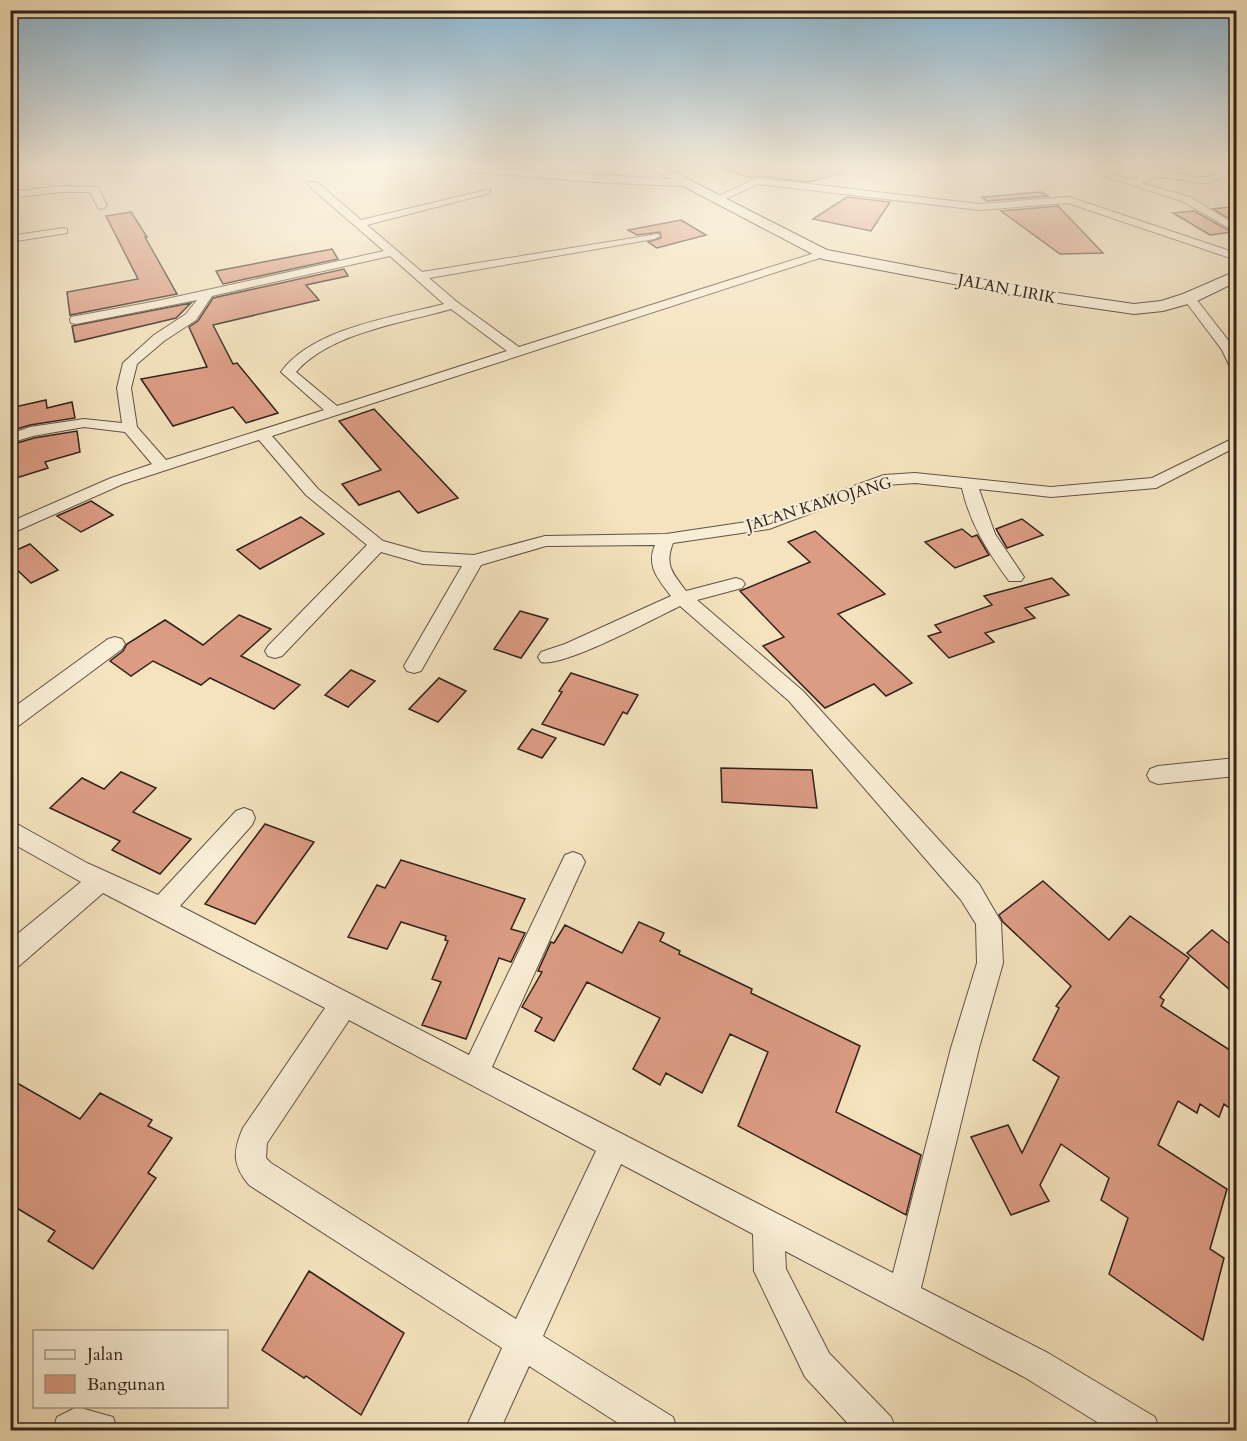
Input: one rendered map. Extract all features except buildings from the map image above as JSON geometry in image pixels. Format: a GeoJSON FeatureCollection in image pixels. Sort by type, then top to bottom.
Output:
{"type":"FeatureCollection","features":[{"type":"Feature","properties":{"kind":"main road","name":"JALAN LIRIK"},"geometry":{"type":"LineString","coordinates":[[781,233],[822,254],[1095,305],[1134,309],[1163,306],[1189,298],[1236,276]]}},
{"type":"Feature","properties":{"kind":"street"},"geometry":{"type":"LineString","coordinates":[[10,239],[48,233]]}},
{"type":"Feature","properties":{"kind":"street"},"geometry":{"type":"LineString","coordinates":[[368,233],[453,305],[517,352]]}},
{"type":"Feature","properties":{"kind":"street"},"geometry":{"type":"LineString","coordinates":[[1166,233],[1236,257]]}},
{"type":"Feature","properties":{"kind":"street"},"geometry":{"type":"LineString","coordinates":[[420,276],[654,236]]}},
{"type":"Feature","properties":{"kind":"street"},"geometry":{"type":"LineString","coordinates":[[76,320],[208,294],[390,253]]}},
{"type":"Feature","properties":{"kind":"street"},"geometry":{"type":"LineString","coordinates":[[10,529],[117,481],[822,254]]}},
{"type":"Feature","properties":{"kind":"street"},"geometry":{"type":"LineString","coordinates":[[162,466],[130,428],[124,388],[130,363],[159,338],[191,317],[208,294]]}},
{"type":"Feature","properties":{"kind":"street"},"geometry":{"type":"LineString","coordinates":[[1189,298],[1228,349],[1236,366]]}},
{"type":"Feature","properties":{"kind":"street"},"geometry":{"type":"LineString","coordinates":[[333,410],[288,372],[293,363],[328,341],[453,305]]}},
{"type":"Feature","properties":{"kind":"street"},"geometry":{"type":"LineString","coordinates":[[10,439],[30,432],[84,423],[130,428]]}},
{"type":"Feature","properties":{"kind":"street","name":"JALAN KAMOJANG"},"geometry":{"type":"LineString","coordinates":[[261,434],[312,492],[377,545],[423,558],[474,561],[545,541],[666,539],[763,525],[884,480],[915,478],[1051,492],[1156,483],[1236,441]]}},
{"type":"Feature","properties":{"kind":"street"},"geometry":{"type":"LineString","coordinates":[[970,485],[976,513],[991,544],[1015,577]]}},
{"type":"Feature","properties":{"kind":"street"},"geometry":{"type":"LineString","coordinates":[[666,539],[660,554],[661,570],[682,598],[796,696],[970,892],[988,922],[990,963],[965,1048],[903,1296]]}},
{"type":"Feature","properties":{"kind":"street"},"geometry":{"type":"LineString","coordinates":[[275,651],[377,545]]}},
{"type":"Feature","properties":{"kind":"street"},"geometry":{"type":"LineString","coordinates":[[414,666],[474,561]]}},
{"type":"Feature","properties":{"kind":"street"},"geometry":{"type":"LineString","coordinates":[[548,657],[572,649],[682,598],[736,584]]}},
{"type":"Feature","properties":{"kind":"street"},"geometry":{"type":"LineString","coordinates":[[10,721],[116,644]]}},
{"type":"Feature","properties":{"kind":"street"},"geometry":{"type":"LineString","coordinates":[[1158,776],[1236,767]]}},
{"type":"Feature","properties":{"kind":"street"},"geometry":{"type":"LineString","coordinates":[[162,909],[244,819]]}},
{"type":"Feature","properties":{"kind":"street"},"geometry":{"type":"LineString","coordinates":[[10,830],[79,870],[162,909],[1036,1365],[1142,1431]]}},
{"type":"Feature","properties":{"kind":"street"},"geometry":{"type":"LineString","coordinates":[[475,1073],[573,862]]}},
{"type":"Feature","properties":{"kind":"street"},"geometry":{"type":"LineString","coordinates":[[10,957],[101,880]]}},
{"type":"Feature","properties":{"kind":"street"},"geometry":{"type":"LineString","coordinates":[[344,1004],[253,1138],[250,1163],[260,1174],[525,1342],[660,1431]]}},
{"type":"Feature","properties":{"kind":"street"},"geometry":{"type":"LineString","coordinates":[[482,1431],[614,1145]]}},
{"type":"Feature","properties":{"kind":"street"},"geometry":{"type":"LineString","coordinates":[[768,1225],[770,1271],[817,1365],[878,1431]]}},
{"type":"Feature","properties":{"kind":"street"},"geometry":{"type":"LineString","coordinates":[[70,1431],[77,1425],[100,1431]]}}]}
